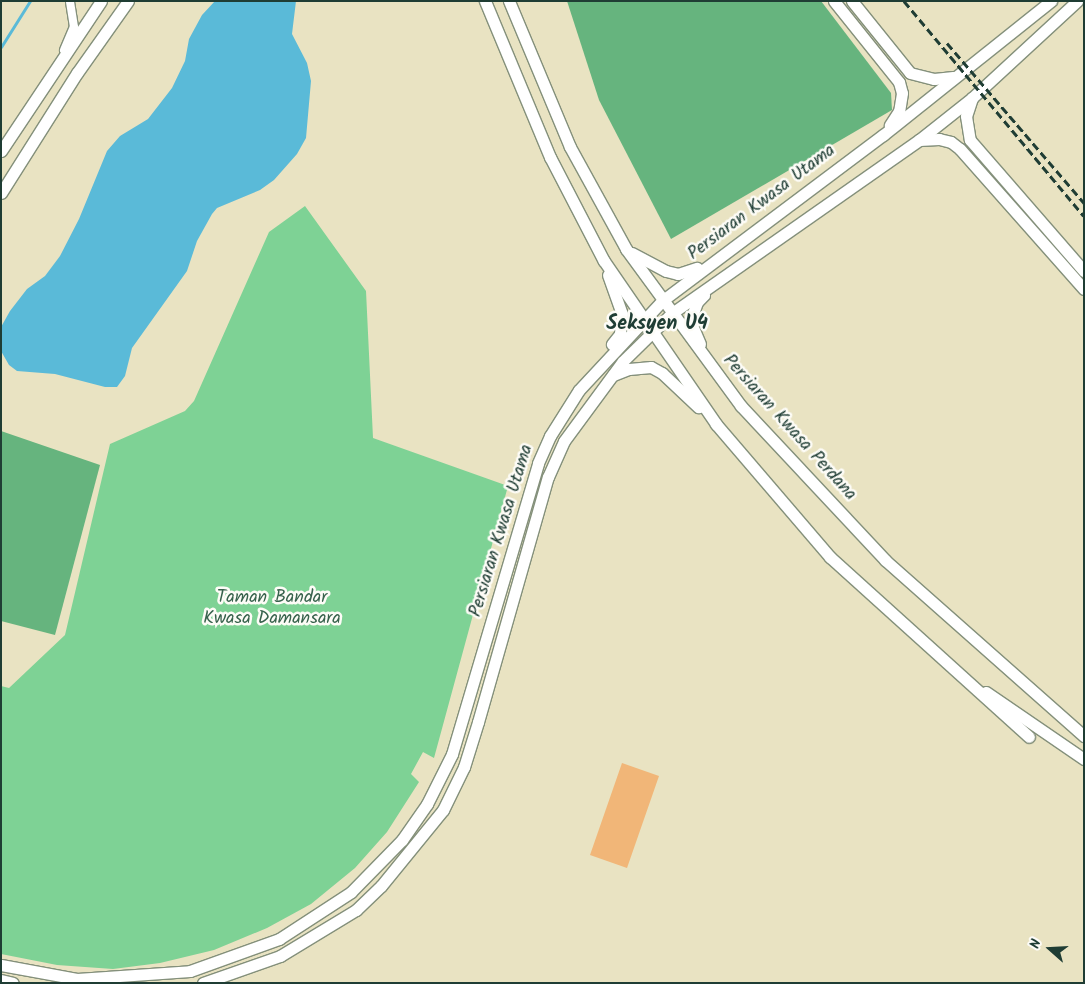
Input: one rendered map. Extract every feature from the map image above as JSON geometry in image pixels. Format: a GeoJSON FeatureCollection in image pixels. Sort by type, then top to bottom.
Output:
{"type":"FeatureCollection","features":[{"type":"Feature","properties":{"kind":"main road"},"geometry":{"type":"LineString","coordinates":[[1,151],[59,61],[101,1]]}},
{"type":"Feature","properties":{"kind":"main road"},"geometry":{"type":"LineString","coordinates":[[1,193],[77,73],[128,1]]}},
{"type":"Feature","properties":{"kind":"main road"},"geometry":{"type":"LineString","coordinates":[[485,1],[550,157],[604,261],[716,424]]}},
{"type":"Feature","properties":{"kind":"main road","name":"Persiaran Kwasa Perdana"},"geometry":{"type":"LineString","coordinates":[[508,1],[570,147],[626,249],[706,361],[741,406],[885,560],[1084,736]]}},
{"type":"Feature","properties":{"kind":"main road"},"geometry":{"type":"LineString","coordinates":[[834,1],[898,82],[902,93],[899,111],[883,135]]}},
{"type":"Feature","properties":{"kind":"main road"},"geometry":{"type":"LineString","coordinates":[[852,1],[910,73],[934,79],[953,78]]}},
{"type":"Feature","properties":{"kind":"main road","name":"Persiaran Kwasa Utama"},"geometry":{"type":"LineString","coordinates":[[1,965],[77,979],[190,971],[279,938],[351,892],[376,868],[428,804],[452,754],[538,463],[550,436],[579,390],[643,318],[662,300],[883,135],[1051,1]]}},
{"type":"Feature","properties":{"kind":"main road","name":"Persiaran Kwasa Utama"},"geometry":{"type":"LineString","coordinates":[[203,983],[280,956],[356,910],[382,886],[443,810],[464,767],[548,477],[564,441],[612,375],[652,331],[672,313],[919,140],[972,98],[1077,1]]}},
{"type":"Feature","properties":{"kind":"main road"},"geometry":{"type":"LineString","coordinates":[[972,98],[966,116],[970,140],[1084,271]]}},
{"type":"Feature","properties":{"kind":"main road"},"geometry":{"type":"LineString","coordinates":[[919,140],[939,138],[951,142],[960,149],[1084,289]]}},
{"type":"Feature","properties":{"kind":"main road"},"geometry":{"type":"LineString","coordinates":[[626,249],[650,265],[678,274],[714,260]]}},
{"type":"Feature","properties":{"kind":"main road"},"geometry":{"type":"LineString","coordinates":[[579,390],[620,334],[622,324],[622,314],[604,261]]}},
{"type":"Feature","properties":{"kind":"main road"},"geometry":{"type":"LineString","coordinates":[[706,361],[692,325],[692,316],[697,302],[723,277]]}},
{"type":"Feature","properties":{"kind":"main road"},"geometry":{"type":"LineString","coordinates":[[612,375],[629,369],[651,367],[662,373],[716,424],[830,557],[1029,737]]}},
{"type":"Feature","properties":{"kind":"main road"},"geometry":{"type":"LineString","coordinates":[[964,679],[1002,701],[1084,759]]}},
{"type":"Feature","properties":{"kind":"main road"},"geometry":{"type":"LineString","coordinates":[[1,980],[13,983]]}},
{"type":"Feature","properties":{"kind":"street"},"geometry":{"type":"LineString","coordinates":[[59,61],[74,27],[70,1]]}},
{"type":"Feature","properties":{"kind":"green space"},"geometry":{"type":"Polygon","coordinates":[[[567,1],[821,1],[891,93],[892,110],[671,239],[599,100],[567,1]]]}},
{"type":"Feature","properties":{"kind":"green space","name":"Taman Bandar Kwasa Damansara"},"geometry":{"type":"Polygon","coordinates":[[[305,206],[366,291],[373,438],[508,486],[434,758],[423,752],[411,774],[419,782],[387,832],[355,868],[311,904],[267,928],[214,950],[160,963],[113,969],[57,965],[1,954],[1,686],[9,688],[65,635],[110,444],[185,411],[194,401],[269,232],[305,206]]]}},
{"type":"Feature","properties":{"kind":"green space"},"geometry":{"type":"Polygon","coordinates":[[[1,431],[100,465],[55,635],[1,621],[1,431]]]}},
{"type":"Feature","properties":{"kind":"water"},"geometry":{"type":"Polygon","coordinates":[[[215,1],[296,1],[292,34],[307,63],[311,81],[306,138],[297,154],[274,180],[260,190],[217,208],[212,214],[197,241],[187,271],[132,348],[125,376],[117,387],[105,387],[55,374],[17,371],[9,365],[1,351],[1,327],[10,311],[27,289],[45,276],[60,256],[79,219],[107,151],[120,136],[148,119],[172,88],[185,61],[189,39],[202,15],[215,1]]]}},
{"type":"Feature","properties":{"kind":"building"},"geometry":{"type":"Polygon","coordinates":[[[622,763],[659,776],[627,868],[590,855],[622,763]]]}},
{"type":"Feature","properties":{"kind":"waterway"},"geometry":{"type":"LineString","coordinates":[[1,47],[30,1]]}},
{"type":"Feature","properties":{"kind":"railway"},"geometry":{"type":"LineString","coordinates":[[904,1],[1084,216]]}},
{"type":"Feature","properties":{"kind":"railway"},"geometry":{"type":"LineString","coordinates":[[947,43],[1084,203]]}},
{"type":"Feature","properties":{"kind":"district","name":"Seksyen U4"},"geometry":{"type":"Point","coordinates":[657,324]}}]}
